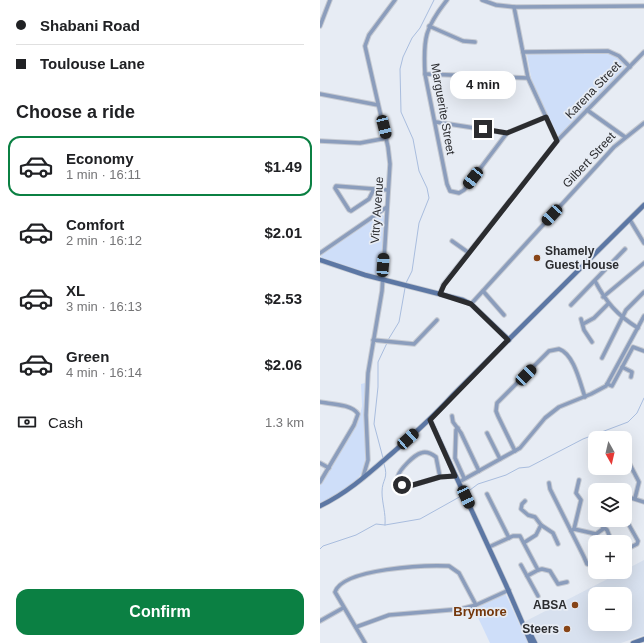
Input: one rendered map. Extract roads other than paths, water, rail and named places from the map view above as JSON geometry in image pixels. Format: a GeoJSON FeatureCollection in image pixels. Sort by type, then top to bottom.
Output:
{"type":"FeatureCollection","features":[{"type":"Feature","properties":{"kind":"street"},"geometry":{"type":"LineString","coordinates":[[320,26],[330,0]]}},
{"type":"Feature","properties":{"kind":"street","name":"Vitry Avenue"},"geometry":{"type":"LineString","coordinates":[[362,479],[368,465],[366,415],[368,373],[383,280],[390,164],[387,138],[366,51],[366,43],[369,35],[395,0]]}},
{"type":"Feature","properties":{"kind":"street","name":"Marguerite Street"},"geometry":{"type":"LineString","coordinates":[[447,0],[429,26],[425,42],[425,74],[436,122],[447,187],[452,192],[461,192],[507,133]]}},
{"type":"Feature","properties":{"kind":"street"},"geometry":{"type":"LineString","coordinates":[[482,0],[496,5],[514,7],[644,6]]}},
{"type":"Feature","properties":{"kind":"street"},"geometry":{"type":"LineString","coordinates":[[514,7],[528,78],[557,141]]}},
{"type":"Feature","properties":{"kind":"street"},"geometry":{"type":"LineString","coordinates":[[429,26],[463,41],[475,42]]}},
{"type":"Feature","properties":{"kind":"street"},"geometry":{"type":"LineString","coordinates":[[523,52],[608,51],[619,56],[630,67]]}},
{"type":"Feature","properties":{"kind":"street","name":"Karena Street"},"geometry":{"type":"LineString","coordinates":[[440,294],[444,285],[557,141],[644,52]]}},
{"type":"Feature","properties":{"kind":"street"},"geometry":{"type":"LineString","coordinates":[[425,74],[528,78]]}},
{"type":"Feature","properties":{"kind":"street"},"geometry":{"type":"LineString","coordinates":[[320,94],[378,105]]}},
{"type":"Feature","properties":{"kind":"street"},"geometry":{"type":"LineString","coordinates":[[587,110],[600,121],[625,137]]}},
{"type":"Feature","properties":{"kind":"street"},"geometry":{"type":"LineString","coordinates":[[436,122],[507,133],[546,117]]}},
{"type":"Feature","properties":{"kind":"street","name":"Gilbert Street"},"geometry":{"type":"LineString","coordinates":[[471,304],[625,137],[644,123]]}},
{"type":"Feature","properties":{"kind":"street"},"geometry":{"type":"LineString","coordinates":[[320,141],[360,143],[387,138]]}},
{"type":"Feature","properties":{"kind":"street"},"geometry":{"type":"LineString","coordinates":[[374,189],[369,199],[351,211],[335,188],[336,186],[388,190]]}},
{"type":"Feature","properties":{"kind":"street"},"geometry":{"type":"LineString","coordinates":[[320,506],[342,494],[362,479],[430,420],[508,340],[644,206]]}},
{"type":"Feature","properties":{"kind":"street"},"geometry":{"type":"LineString","coordinates":[[320,253],[387,207]]}},
{"type":"Feature","properties":{"kind":"street"},"geometry":{"type":"LineString","coordinates":[[630,220],[644,243]]}},
{"type":"Feature","properties":{"kind":"street"},"geometry":{"type":"LineString","coordinates":[[452,241],[469,253]]}},
{"type":"Feature","properties":{"kind":"street"},"geometry":{"type":"LineString","coordinates":[[571,305],[625,249]]}},
{"type":"Feature","properties":{"kind":"street"},"geometry":{"type":"LineString","coordinates":[[320,260],[383,280],[440,294],[471,304],[508,340]]}},
{"type":"Feature","properties":{"kind":"street"},"geometry":{"type":"LineString","coordinates":[[604,297],[644,263]]}},
{"type":"Feature","properties":{"kind":"street"},"geometry":{"type":"LineString","coordinates":[[595,281],[608,304],[623,318],[638,327],[644,328]]}},
{"type":"Feature","properties":{"kind":"street"},"geometry":{"type":"LineString","coordinates":[[483,291],[504,315]]}},
{"type":"Feature","properties":{"kind":"street"},"geometry":{"type":"LineString","coordinates":[[602,358],[628,307],[644,292]]}},
{"type":"Feature","properties":{"kind":"street"},"geometry":{"type":"LineString","coordinates":[[583,324],[594,318],[608,304]]}},
{"type":"Feature","properties":{"kind":"street"},"geometry":{"type":"LineString","coordinates":[[459,483],[464,478],[515,451],[527,442],[552,412],[565,404],[585,397],[603,388],[607,384],[644,316]]}},
{"type":"Feature","properties":{"kind":"street"},"geometry":{"type":"LineString","coordinates":[[582,319],[592,342]]}},
{"type":"Feature","properties":{"kind":"street"},"geometry":{"type":"LineString","coordinates":[[373,340],[414,344],[437,320]]}},
{"type":"Feature","properties":{"kind":"street"},"geometry":{"type":"LineString","coordinates":[[607,384],[612,386],[633,347],[644,351]]}},
{"type":"Feature","properties":{"kind":"street"},"geometry":{"type":"LineString","coordinates":[[515,451],[498,416],[496,410],[497,403],[550,352],[559,349],[566,353],[585,397]]}},
{"type":"Feature","properties":{"kind":"street"},"geometry":{"type":"LineString","coordinates":[[622,367],[632,372],[631,377]]}},
{"type":"Feature","properties":{"kind":"street"},"geometry":{"type":"LineString","coordinates":[[320,402],[355,410],[358,416],[320,482]]}},
{"type":"Feature","properties":{"kind":"street"},"geometry":{"type":"LineString","coordinates":[[452,416],[453,422],[458,428],[479,471]]}},
{"type":"Feature","properties":{"kind":"street"},"geometry":{"type":"LineString","coordinates":[[430,420],[455,476],[535,643]]}},
{"type":"Feature","properties":{"kind":"street"},"geometry":{"type":"LineString","coordinates":[[458,428],[456,430],[455,458],[464,478]]}},
{"type":"Feature","properties":{"kind":"street"},"geometry":{"type":"LineString","coordinates":[[487,433],[500,459]]}},
{"type":"Feature","properties":{"kind":"street"},"geometry":{"type":"LineString","coordinates":[[440,477],[436,457],[424,452],[418,454],[401,470],[398,476],[402,485],[406,487],[440,477],[455,476]]}},
{"type":"Feature","properties":{"kind":"street"},"geometry":{"type":"LineString","coordinates":[[320,463],[329,468]]}},
{"type":"Feature","properties":{"kind":"street"},"geometry":{"type":"LineString","coordinates":[[632,468],[639,482],[635,498]]}},
{"type":"Feature","properties":{"kind":"street"},"geometry":{"type":"LineString","coordinates":[[572,530],[581,500],[576,493],[579,480]]}},
{"type":"Feature","properties":{"kind":"street"},"geometry":{"type":"LineString","coordinates":[[549,483],[550,489],[588,564]]}},
{"type":"Feature","properties":{"kind":"street"},"geometry":{"type":"LineString","coordinates":[[487,494],[509,538]]}},
{"type":"Feature","properties":{"kind":"street"},"geometry":{"type":"LineString","coordinates":[[632,497],[644,502]]}},
{"type":"Feature","properties":{"kind":"street"},"geometry":{"type":"LineString","coordinates":[[525,500],[521,509],[528,515],[538,519],[541,525],[553,533],[558,544]]}},
{"type":"Feature","properties":{"kind":"street"},"geometry":{"type":"LineString","coordinates":[[525,542],[537,534],[541,525]]}},
{"type":"Feature","properties":{"kind":"street"},"geometry":{"type":"LineString","coordinates":[[630,527],[638,541],[637,544],[632,546]]}},
{"type":"Feature","properties":{"kind":"street"},"geometry":{"type":"LineString","coordinates":[[572,530],[596,534],[604,528],[607,530],[609,535]]}},
{"type":"Feature","properties":{"kind":"street"},"geometry":{"type":"LineString","coordinates":[[489,548],[509,538],[519,535],[525,542],[538,570]]}},
{"type":"Feature","properties":{"kind":"street"},"geometry":{"type":"LineString","coordinates":[[365,643],[336,594],[338,587],[371,571],[449,566],[459,573],[476,605]]}},
{"type":"Feature","properties":{"kind":"street"},"geometry":{"type":"LineString","coordinates":[[521,566],[538,596]]}},
{"type":"Feature","properties":{"kind":"street"},"geometry":{"type":"LineString","coordinates":[[527,576],[542,569],[550,571],[558,584],[567,582]]}},
{"type":"Feature","properties":{"kind":"street"},"geometry":{"type":"LineString","coordinates":[[356,627],[388,615],[449,611],[476,605],[509,590]]}},
{"type":"Feature","properties":{"kind":"street"},"geometry":{"type":"LineString","coordinates":[[509,590],[531,643]]}},
{"type":"Feature","properties":{"kind":"street"},"geometry":{"type":"LineString","coordinates":[[320,621],[343,608]]}},
{"type":"Feature","properties":{"kind":"street"},"geometry":{"type":"LineString","coordinates":[[633,643],[644,639]]}},
{"type":"Feature","properties":{"kind":"waterway"},"geometry":{"type":"LineString","coordinates":[[406,283],[412,271],[419,223],[429,198],[427,188],[419,171],[413,139],[401,112],[400,69],[403,57],[412,38],[420,28],[434,0]]}},
{"type":"Feature","properties":{"kind":"waterway"},"geometry":{"type":"LineString","coordinates":[[388,340],[399,322],[405,288]]}},
{"type":"Feature","properties":{"kind":"waterway"},"geometry":{"type":"LineString","coordinates":[[383,458],[374,424],[378,387],[378,362],[387,343]]}},
{"type":"Feature","properties":{"kind":"waterway"},"geometry":{"type":"LineString","coordinates":[[466,493],[478,484],[506,475],[519,468],[529,467],[583,439],[628,422],[637,413],[644,398]]}},
{"type":"Feature","properties":{"kind":"waterway"},"geometry":{"type":"LineString","coordinates":[[384,464],[386,476],[382,492],[385,525]]}},
{"type":"Feature","properties":{"kind":"waterway"},"geometry":{"type":"LineString","coordinates":[[320,549],[323,546],[356,535],[376,524],[385,525],[420,519],[463,495]]}},
{"type":"Feature","properties":{"kind":"place","name":"Shamely Guest House"},"geometry":{"type":"Point","coordinates":[537,258]}},
{"type":"Feature","properties":{"kind":"place","name":"ABSA"},"geometry":{"type":"Point","coordinates":[575,605]}},
{"type":"Feature","properties":{"kind":"place","name":"Steers"},"geometry":{"type":"Point","coordinates":[567,629]}},
{"type":"Feature","properties":{"kind":"district","name":"Brymore"},"geometry":{"type":"Point","coordinates":[480,611]}}]}
